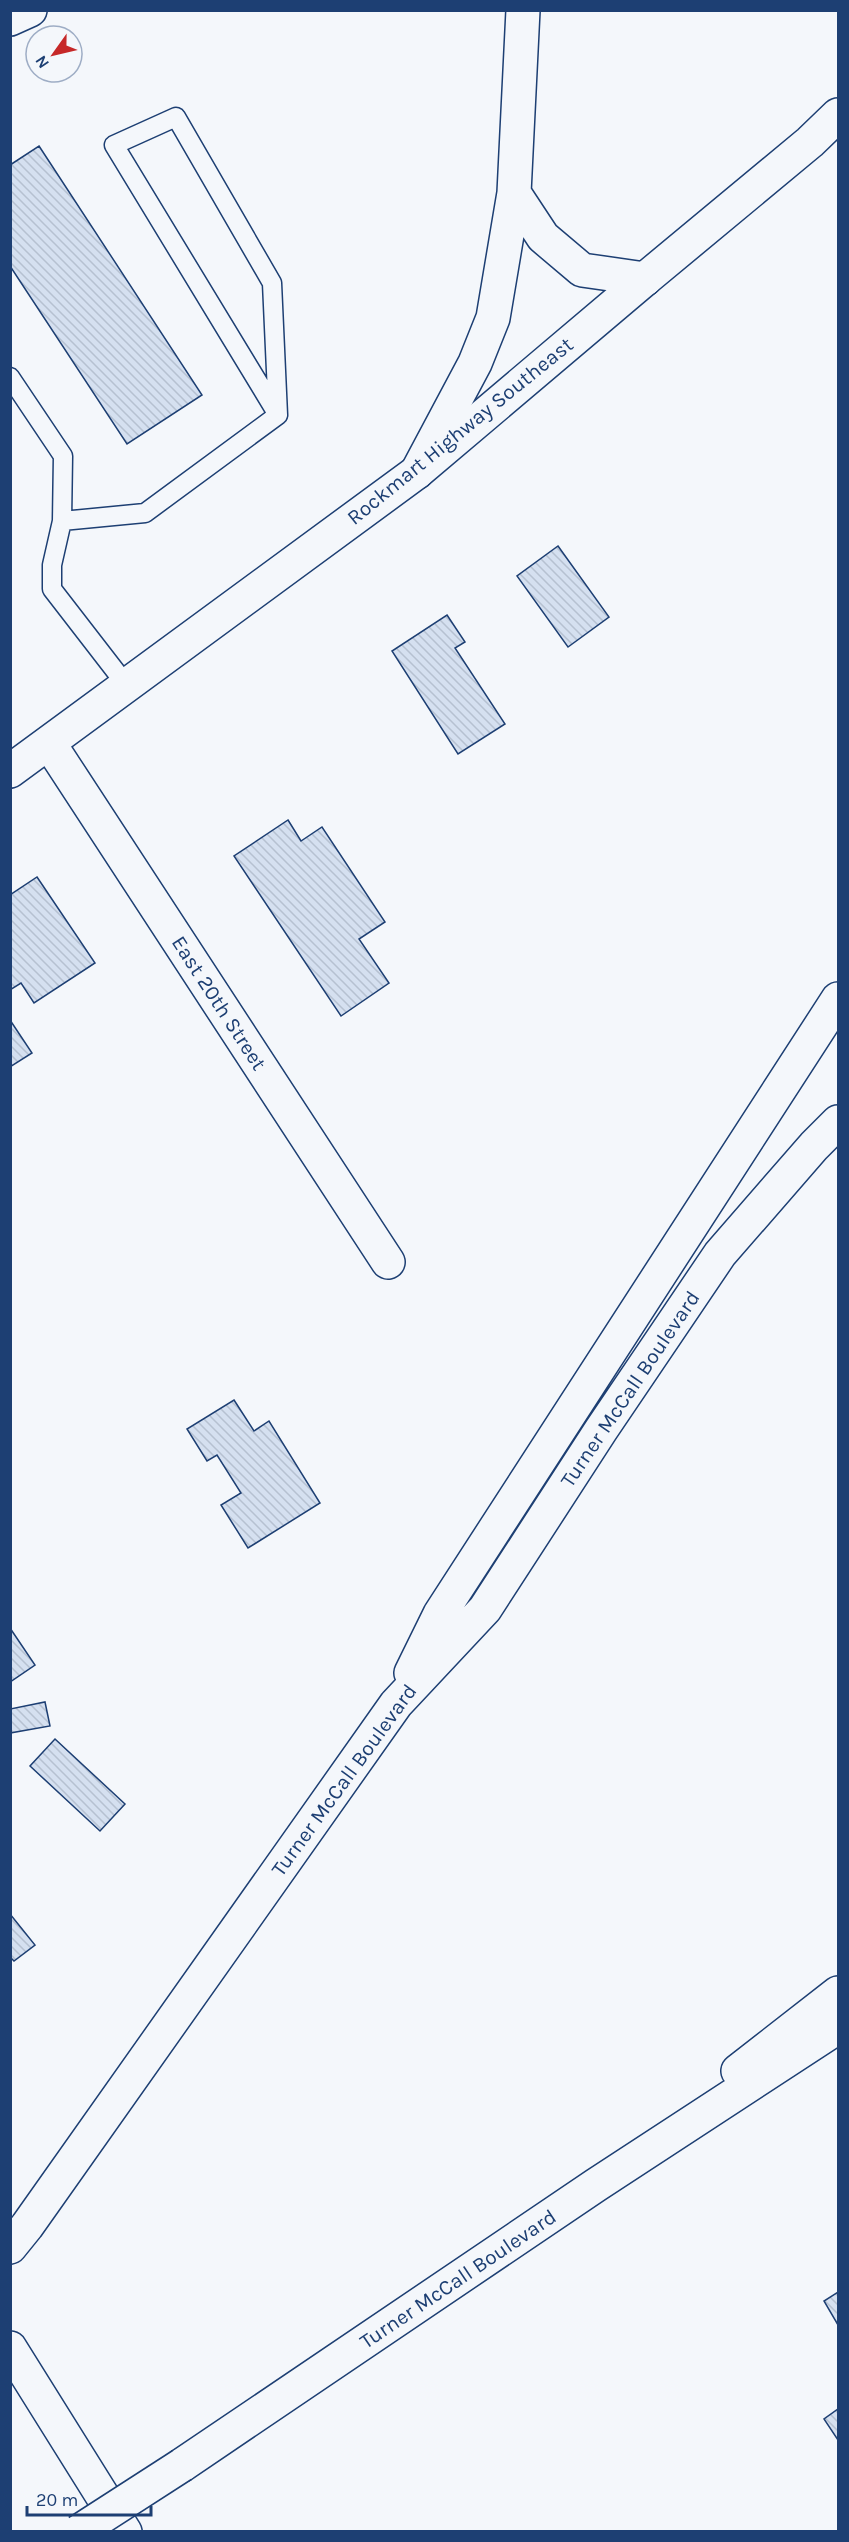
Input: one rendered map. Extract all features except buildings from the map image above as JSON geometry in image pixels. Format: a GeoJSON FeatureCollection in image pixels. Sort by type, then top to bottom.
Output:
{"type":"FeatureCollection","features":[{"type":"Feature","properties":{"kind":"main road"},"geometry":{"type":"LineString","coordinates":[[10,20],[30,10]]}},
{"type":"Feature","properties":{"kind":"main road"},"geometry":{"type":"LineString","coordinates":[[417,472],[475,363],[493,318],[514,193],[523,10]]}},
{"type":"Feature","properties":{"kind":"main road","name":"Rockmart Highway Southeast"},"geometry":{"type":"LineString","coordinates":[[10,771],[417,472],[810,142],[838,115]]}},
{"type":"Feature","properties":{"kind":"main road"},"geometry":{"type":"LineString","coordinates":[[514,193],[543,237],[582,270],[645,279]]}},
{"type":"Feature","properties":{"kind":"main road","name":"East 20th Street"},"geometry":{"type":"LineString","coordinates":[[49,743],[388,1262]]}},
{"type":"Feature","properties":{"kind":"main road"},"geometry":{"type":"LineString","coordinates":[[396,1704],[440,1614],[838,999]]}},
{"type":"Feature","properties":{"kind":"main road","name":"Turner McCall Boulevard"},"geometry":{"type":"LineString","coordinates":[[19,2236],[396,1704],[485,1609],[601,1430],[720,1254],[838,1122]]}},
{"type":"Feature","properties":{"kind":"main road"},"geometry":{"type":"LineString","coordinates":[[597,2185],[781,2035],[838,1994]]}},
{"type":"Feature","properties":{"kind":"main road","name":"Turner McCall Boulevard"},"geometry":{"type":"LineString","coordinates":[[78,2532],[838,2027]]}},
{"type":"Feature","properties":{"kind":"main road"},"geometry":{"type":"LineString","coordinates":[[10,2348],[125,2532]]}},
{"type":"Feature","properties":{"kind":"lane"},"geometry":{"type":"LineString","coordinates":[[176,117],[272,283],[278,415],[217,315],[114,145],[176,117]]}},
{"type":"Feature","properties":{"kind":"lane"},"geometry":{"type":"LineString","coordinates":[[10,377],[63,456],[62,521],[52,565],[52,589],[127,686]]}},
{"type":"Feature","properties":{"kind":"lane"},"geometry":{"type":"LineString","coordinates":[[62,521],[145,513],[278,415]]}}]}
